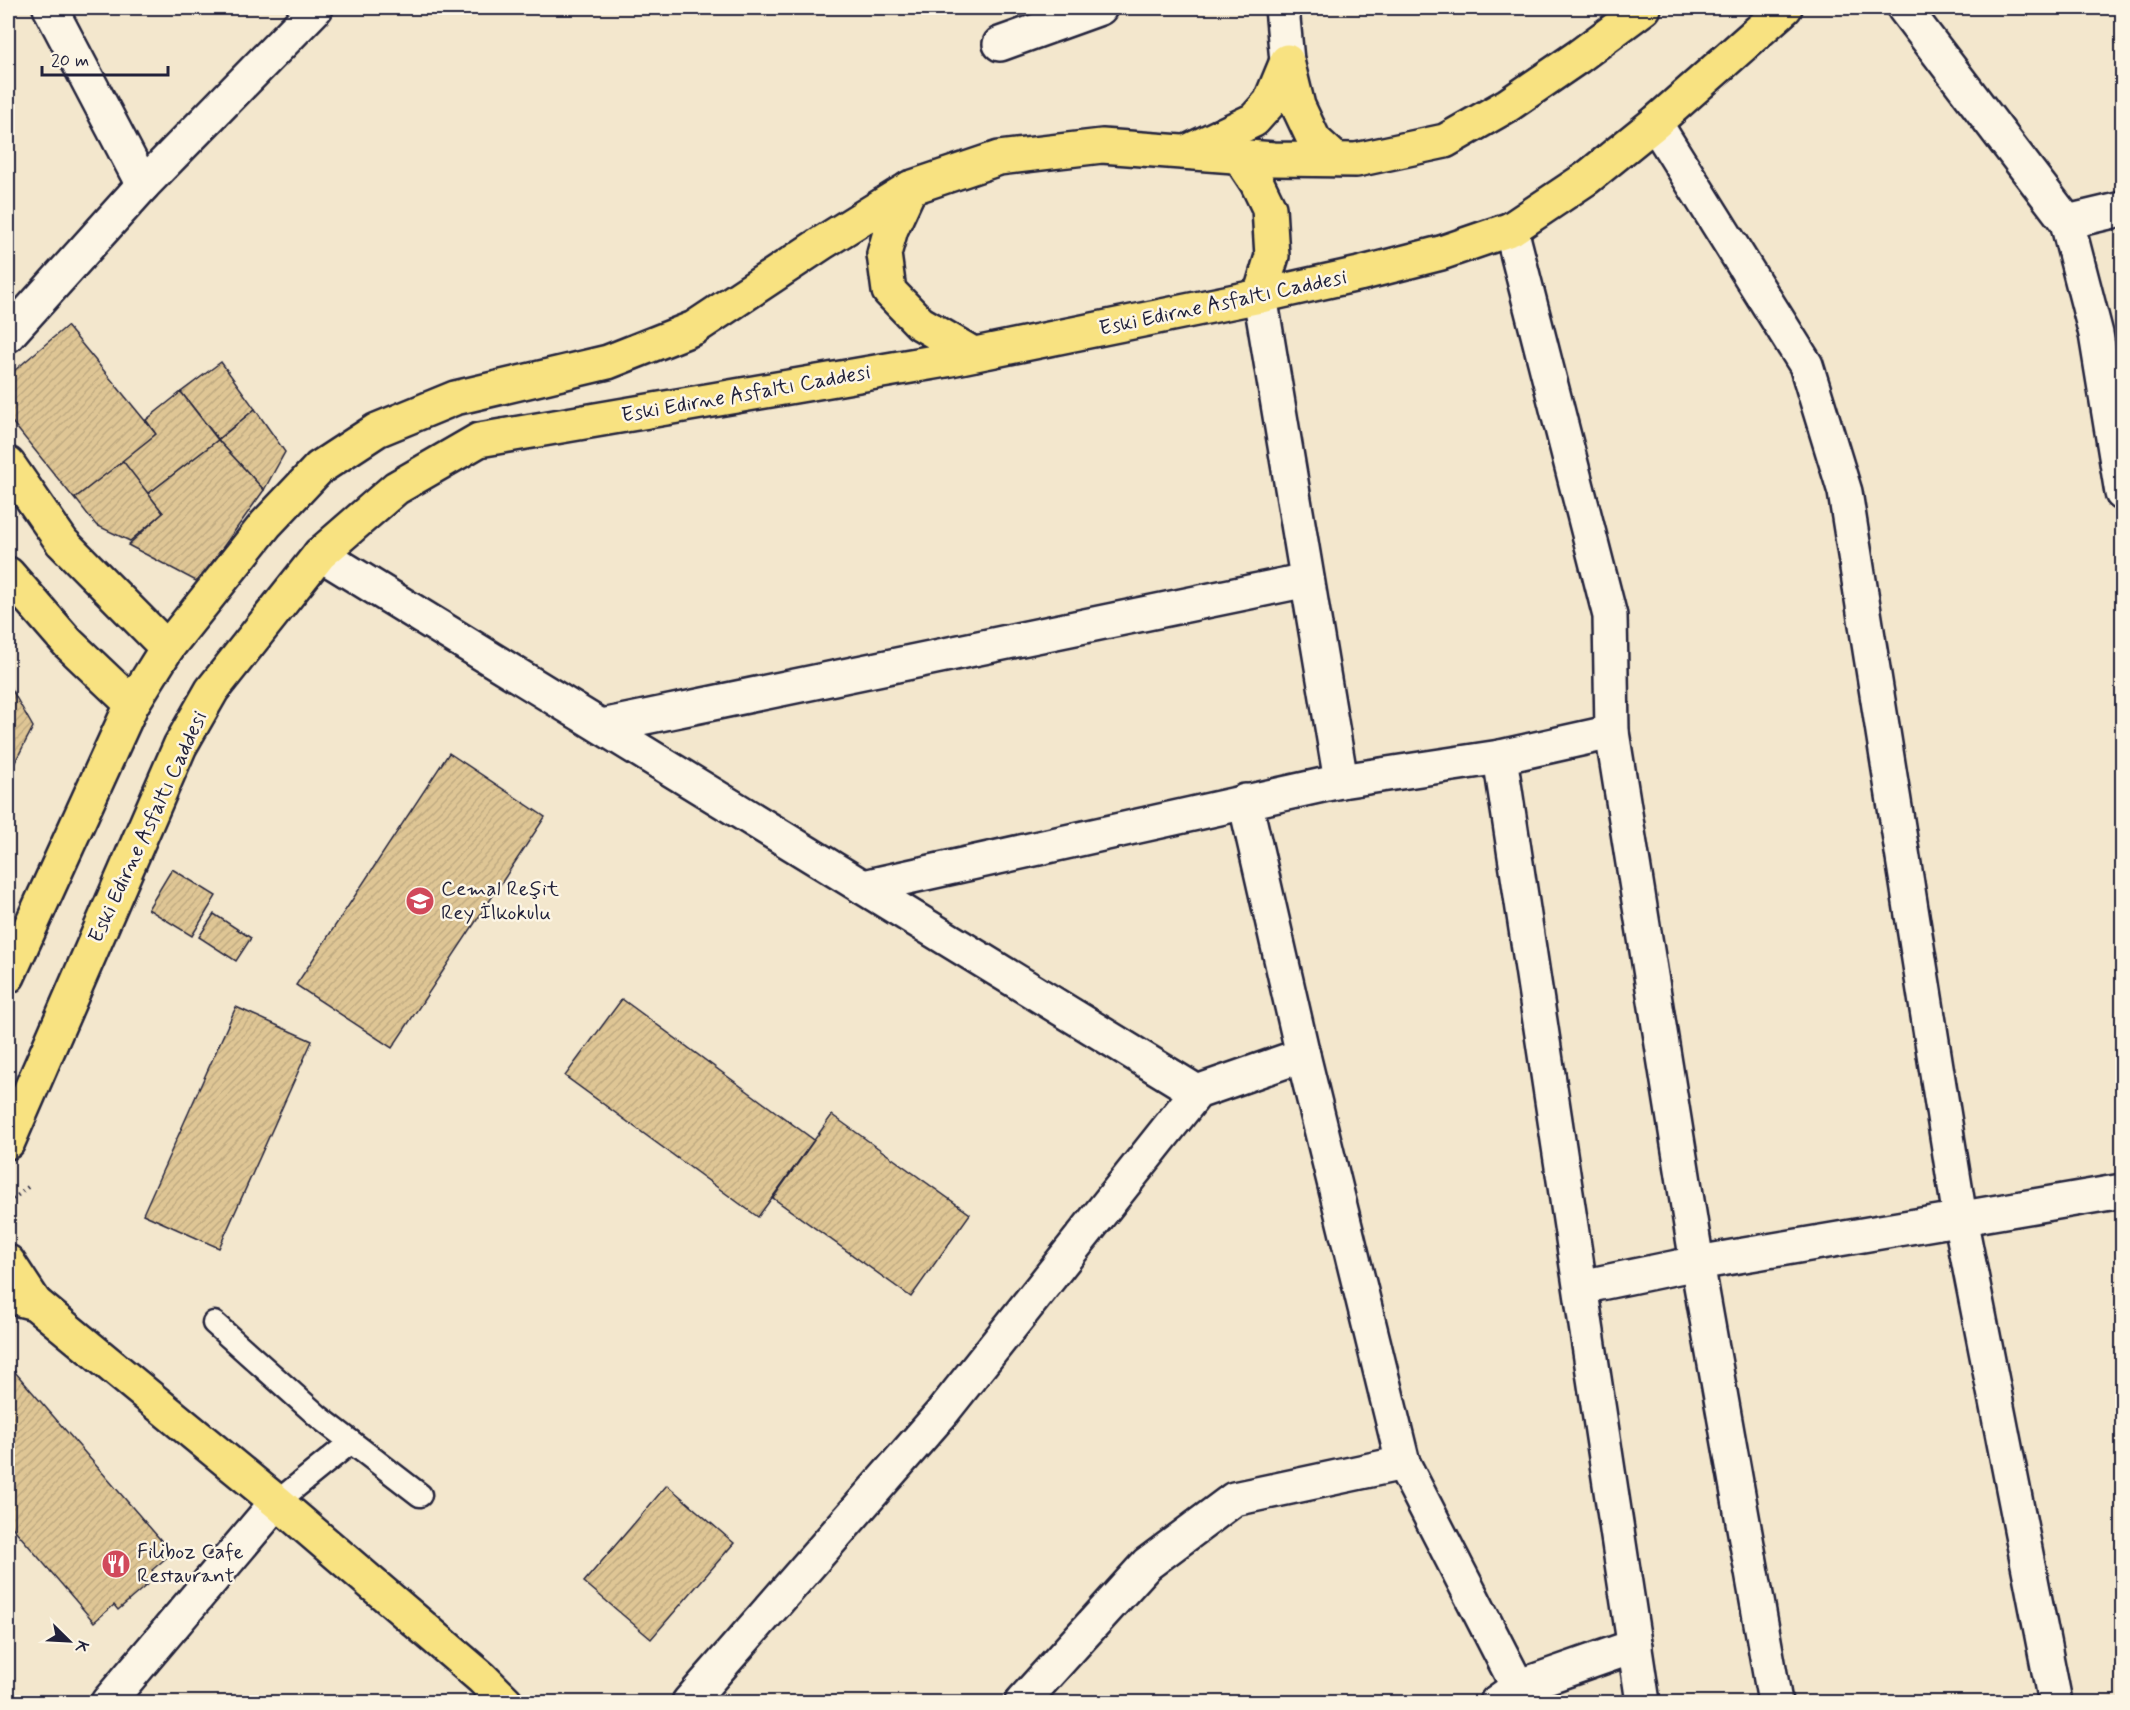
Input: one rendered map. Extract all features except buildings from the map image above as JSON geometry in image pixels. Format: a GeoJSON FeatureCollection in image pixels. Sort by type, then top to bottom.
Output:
{"type":"FeatureCollection","features":[{"type":"Feature","properties":{"kind":"main road"},"geometry":{"type":"LineString","coordinates":[[8,976],[132,704],[167,648],[266,524],[319,468],[377,430],[454,398],[608,362],[694,328],[910,188],[999,158],[1102,146],[1239,156],[1356,160],[1445,141],[1508,105],[1644,8]]}},
{"type":"Feature","properties":{"kind":"main road","name":"Eski Edirne Asfaltı Caddesi"},"geometry":{"type":"LineString","coordinates":[[8,1142],[180,746],[212,690],[320,554],[396,488],[479,440],[973,354],[1260,296],[1441,253],[1511,229],[1587,178],[1655,123],[1785,8]]}},
{"type":"Feature","properties":{"kind":"main road"},"geometry":{"type":"LineString","coordinates":[[1186,152],[1254,120],[1270,102],[1287,61]]}},
{"type":"Feature","properties":{"kind":"main road"},"geometry":{"type":"LineString","coordinates":[[1287,61],[1298,106],[1314,141],[1335,159]]}},
{"type":"Feature","properties":{"kind":"main road"},"geometry":{"type":"LineString","coordinates":[[1239,156],[1257,183],[1269,208],[1272,256],[1260,296]]}},
{"type":"Feature","properties":{"kind":"main road"},"geometry":{"type":"LineString","coordinates":[[910,188],[891,229],[884,254],[889,291],[920,323],[973,354]]}},
{"type":"Feature","properties":{"kind":"main road"},"geometry":{"type":"LineString","coordinates":[[8,464],[62,542],[167,648]]}},
{"type":"Feature","properties":{"kind":"main road"},"geometry":{"type":"LineString","coordinates":[[8,574],[68,643],[132,704]]}},
{"type":"Feature","properties":{"kind":"main road"},"geometry":{"type":"LineString","coordinates":[[8,1262],[21,1299],[277,1502],[482,1678],[506,1702]]}},
{"type":"Feature","properties":{"kind":"street"},"geometry":{"type":"LineString","coordinates":[[50,8],[143,185]]}},
{"type":"Feature","properties":{"kind":"street"},"geometry":{"type":"LineString","coordinates":[[8,335],[143,185],[316,8]]}},
{"type":"Feature","properties":{"kind":"street"},"geometry":{"type":"LineString","coordinates":[[1000,44],[1100,8]]}},
{"type":"Feature","properties":{"kind":"street"},"geometry":{"type":"LineString","coordinates":[[1282,8],[1287,61]]}},
{"type":"Feature","properties":{"kind":"street"},"geometry":{"type":"LineString","coordinates":[[1904,8],[2067,222],[2096,334],[2122,493]]}},
{"type":"Feature","properties":{"kind":"street"},"geometry":{"type":"LineString","coordinates":[[1655,123],[1806,365],[1845,492],[1960,1218],[2055,1702]]}},
{"type":"Feature","properties":{"kind":"street"},"geometry":{"type":"LineString","coordinates":[[2067,222],[2122,209]]}},
{"type":"Feature","properties":{"kind":"street"},"geometry":{"type":"LineString","coordinates":[[1511,229],[1610,616],[1612,732],[1697,1263],[1775,1702]]}},
{"type":"Feature","properties":{"kind":"street"},"geometry":{"type":"LineString","coordinates":[[1260,296],[1341,780]]}},
{"type":"Feature","properties":{"kind":"street"},"geometry":{"type":"LineString","coordinates":[[320,554],[1197,1092]]}},
{"type":"Feature","properties":{"kind":"street"},"geometry":{"type":"LineString","coordinates":[[602,726],[1306,580]]}},
{"type":"Feature","properties":{"kind":"street"},"geometry":{"type":"LineString","coordinates":[[863,887],[1341,780],[1500,757],[1612,732]]}},
{"type":"Feature","properties":{"kind":"street"},"geometry":{"type":"LineString","coordinates":[[1500,757],[1643,1702]]}},
{"type":"Feature","properties":{"kind":"street"},"geometry":{"type":"LineString","coordinates":[[1245,801],[1303,1055],[1402,1463],[1507,1695],[1635,1646]]}},
{"type":"Feature","properties":{"kind":"street"},"geometry":{"type":"LineString","coordinates":[[689,1702],[941,1414],[1197,1092],[1303,1055]]}},
{"type":"Feature","properties":{"kind":"street"},"geometry":{"type":"LineString","coordinates":[[1581,1287],[1697,1263],[2122,1191]]}},
{"type":"Feature","properties":{"kind":"street"},"geometry":{"type":"LineString","coordinates":[[1022,1702],[1147,1564],[1234,1499],[1402,1463]]}},
{"type":"Feature","properties":{"kind":"street"},"geometry":{"type":"LineString","coordinates":[[108,1702],[277,1502]]}},
{"type":"Feature","properties":{"kind":"lane"},"geometry":{"type":"LineString","coordinates":[[214,1323],[319,1417],[420,1495]]}},
{"type":"Feature","properties":{"kind":"lane"},"geometry":{"type":"LineString","coordinates":[[277,1502],[351,1442]]}},
{"type":"Feature","properties":{"kind":"path"},"geometry":{"type":"LineString","coordinates":[[8,1203],[28,1187]]}},
{"type":"Feature","properties":{"kind":"place","name":"Cemal Reşit Rey İlkokulu"},"geometry":{"type":"Point","coordinates":[420,901]}},
{"type":"Feature","properties":{"kind":"place","name":"Filiboz Cafe Restaurant"},"geometry":{"type":"Point","coordinates":[116,1564]}}]}
